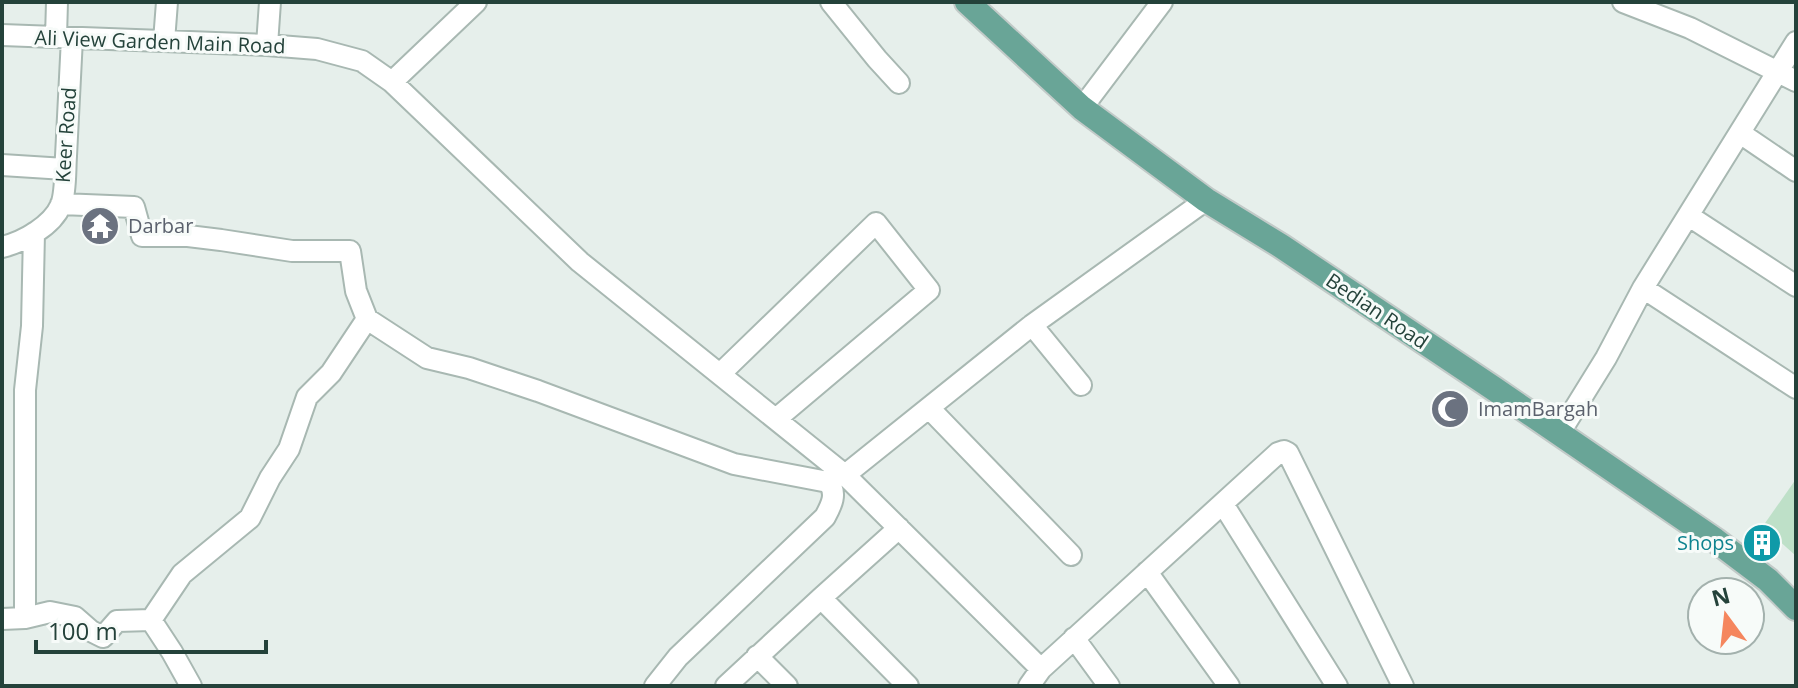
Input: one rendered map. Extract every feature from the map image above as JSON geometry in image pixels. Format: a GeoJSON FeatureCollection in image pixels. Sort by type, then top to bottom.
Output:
{"type":"FeatureCollection","features":[{"type":"Feature","properties":{"kind":"main road","name":"Bedian Road"},"geometry":{"type":"LineString","coordinates":[[967,2],[1082,108],[1206,200],[1281,246],[1715,540],[1768,580],[1796,608]]}},
{"type":"Feature","properties":{"kind":"street","name":"Keer Road"},"geometry":{"type":"LineString","coordinates":[[2,247],[34,233],[51,219],[61,204],[65,169],[64,38],[57,2]]}},
{"type":"Feature","properties":{"kind":"street"},"geometry":{"type":"LineString","coordinates":[[164,41],[167,2]]}},
{"type":"Feature","properties":{"kind":"street"},"geometry":{"type":"LineString","coordinates":[[267,45],[270,2]]}},
{"type":"Feature","properties":{"kind":"street"},"geometry":{"type":"LineString","coordinates":[[392,82],[476,2]]}},
{"type":"Feature","properties":{"kind":"street"},"geometry":{"type":"LineString","coordinates":[[831,2],[899,83]]}},
{"type":"Feature","properties":{"kind":"street"},"geometry":{"type":"LineString","coordinates":[[1082,108],[1162,2]]}},
{"type":"Feature","properties":{"kind":"street"},"geometry":{"type":"LineString","coordinates":[[1623,2],[1690,28],[1787,77]]}},
{"type":"Feature","properties":{"kind":"street","name":"Ali View Garden Main Road"},"geometry":{"type":"LineString","coordinates":[[2,35],[267,45],[317,49],[362,61],[392,82],[580,262],[845,475],[899,528],[1035,677]]}},
{"type":"Feature","properties":{"kind":"street"},"geometry":{"type":"LineString","coordinates":[[1559,434],[1606,358],[1643,288],[1740,133],[1787,77],[1796,42]]}},
{"type":"Feature","properties":{"kind":"street"},"geometry":{"type":"LineString","coordinates":[[1740,133],[1796,171]]}},
{"type":"Feature","properties":{"kind":"street"},"geometry":{"type":"LineString","coordinates":[[2,165],[65,169]]}},
{"type":"Feature","properties":{"kind":"street"},"geometry":{"type":"LineString","coordinates":[[845,475],[1032,325],[1206,200]]}},
{"type":"Feature","properties":{"kind":"street"},"geometry":{"type":"LineString","coordinates":[[61,204],[134,207],[142,236],[210,238],[292,251],[350,251],[356,291],[367,319],[427,358],[469,368],[734,464],[832,485],[832,505],[825,517],[678,657],[655,686]]}},
{"type":"Feature","properties":{"kind":"street"},"geometry":{"type":"LineString","coordinates":[[1689,216],[1796,286]]}},
{"type":"Feature","properties":{"kind":"street"},"geometry":{"type":"LineString","coordinates":[[720,374],[876,223],[929,290],[776,419]]}},
{"type":"Feature","properties":{"kind":"street"},"geometry":{"type":"LineString","coordinates":[[25,618],[25,390],[32,326],[34,233]]}},
{"type":"Feature","properties":{"kind":"street"},"geometry":{"type":"LineString","coordinates":[[1643,288],[1796,388]]}},
{"type":"Feature","properties":{"kind":"street"},"geometry":{"type":"LineString","coordinates":[[151,620],[182,574],[250,518],[289,449],[307,397],[331,373],[367,319]]}},
{"type":"Feature","properties":{"kind":"street"},"geometry":{"type":"LineString","coordinates":[[1032,325],[1081,385]]}},
{"type":"Feature","properties":{"kind":"street"},"geometry":{"type":"LineString","coordinates":[[929,408],[1071,555]]}},
{"type":"Feature","properties":{"kind":"street"},"geometry":{"type":"LineString","coordinates":[[1035,677],[1074,638],[1278,453],[1284,451],[1288,453],[1403,686]]}},
{"type":"Feature","properties":{"kind":"street"},"geometry":{"type":"LineString","coordinates":[[1223,504],[1337,686]]}},
{"type":"Feature","properties":{"kind":"street"},"geometry":{"type":"LineString","coordinates":[[726,686],[899,528]]}},
{"type":"Feature","properties":{"kind":"street"},"geometry":{"type":"LineString","coordinates":[[1147,572],[1229,686]]}},
{"type":"Feature","properties":{"kind":"street"},"geometry":{"type":"LineString","coordinates":[[821,598],[908,686]]}},
{"type":"Feature","properties":{"kind":"street"},"geometry":{"type":"LineString","coordinates":[[2,619],[50,612],[75,617],[103,637],[117,621],[151,620]]}},
{"type":"Feature","properties":{"kind":"street"},"geometry":{"type":"LineString","coordinates":[[151,620],[191,686]]}},
{"type":"Feature","properties":{"kind":"street"},"geometry":{"type":"LineString","coordinates":[[1074,638],[1109,686]]}},
{"type":"Feature","properties":{"kind":"street"},"geometry":{"type":"LineString","coordinates":[[757,656],[787,686]]}},
{"type":"Feature","properties":{"kind":"green space"},"geometry":{"type":"Polygon","coordinates":[[[1796,479],[1796,556],[1763,526],[1796,479]]]}},
{"type":"Feature","properties":{"kind":"place","name":"Darbar"},"geometry":{"type":"Point","coordinates":[100,226]}},
{"type":"Feature","properties":{"kind":"place","name":"ImamBargah"},"geometry":{"type":"Point","coordinates":[1450,409]}},
{"type":"Feature","properties":{"kind":"place","name":"Shops"},"geometry":{"type":"Point","coordinates":[1762,543]}}]}
